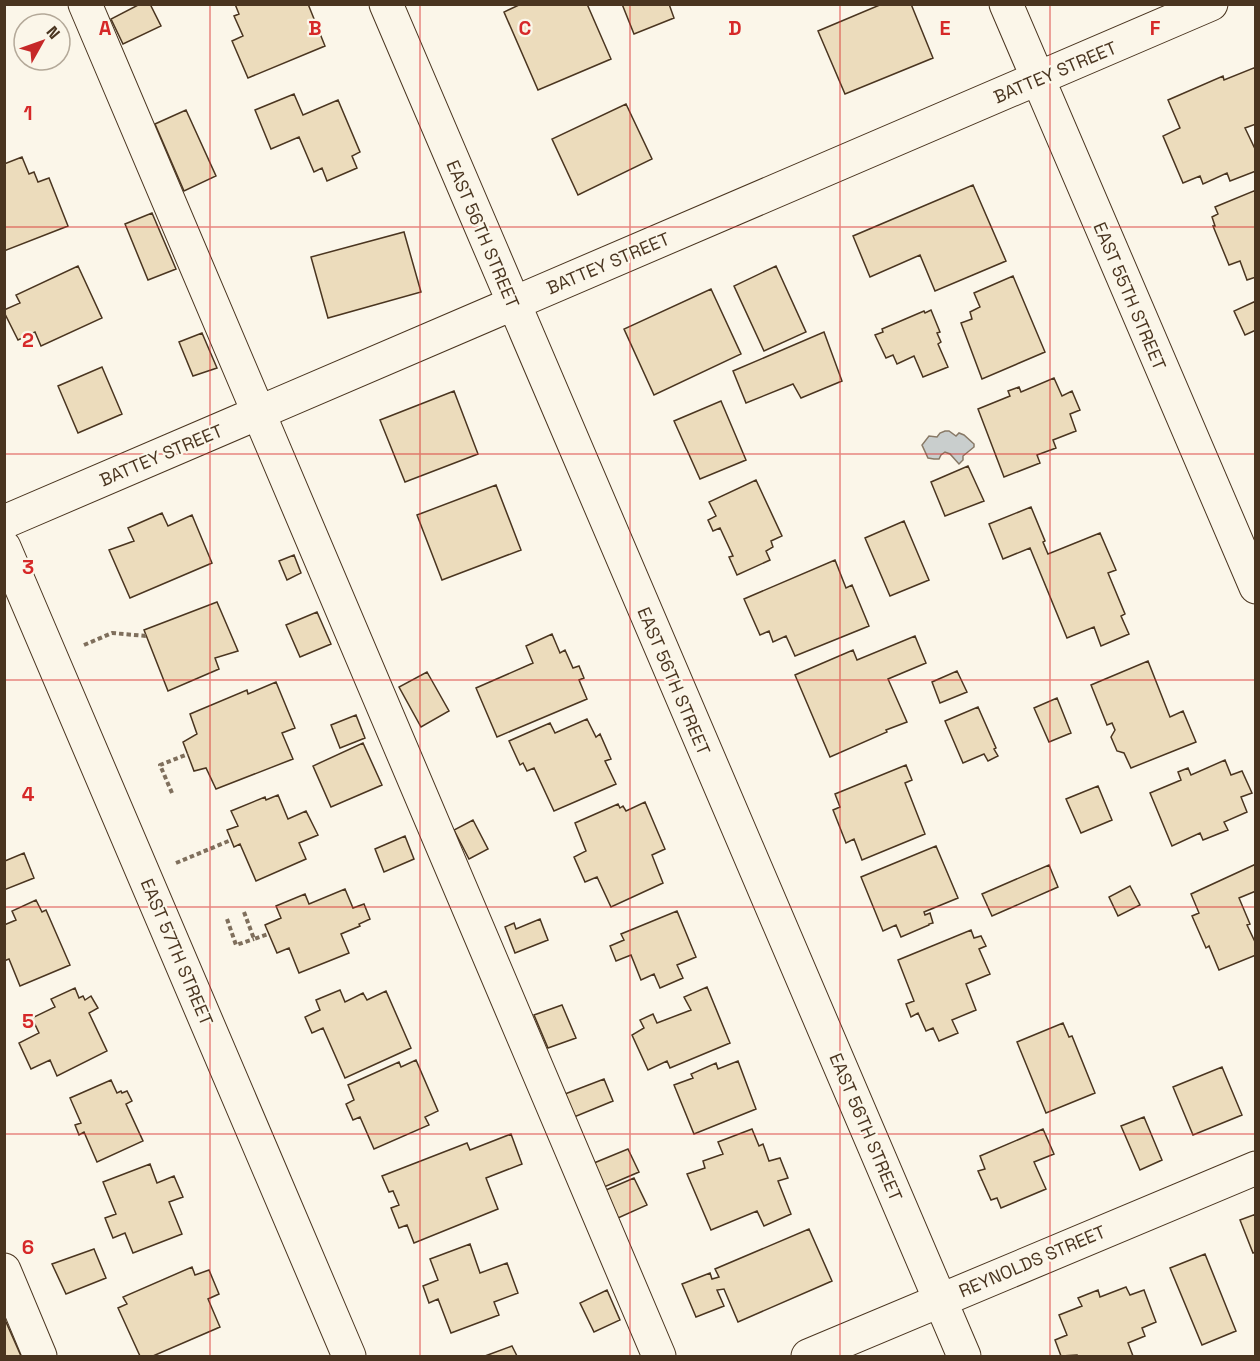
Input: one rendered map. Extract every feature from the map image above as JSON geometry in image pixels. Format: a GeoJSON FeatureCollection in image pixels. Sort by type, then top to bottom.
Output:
{"type":"FeatureCollection","features":[{"type":"Feature","properties":{"kind":"street"},"geometry":{"type":"LineString","coordinates":[[85,4],[659,1356]]}},
{"type":"Feature","properties":{"kind":"street","name":"EAST 56TH STREET"},"geometry":{"type":"LineString","coordinates":[[386,4],[964,1356]]}},
{"type":"Feature","properties":{"kind":"street","name":"EAST 55TH STREET"},"geometry":{"type":"LineString","coordinates":[[1006,4],[1256,587]]}},
{"type":"Feature","properties":{"kind":"street","name":"BATTEY STREET"},"geometry":{"type":"LineString","coordinates":[[4,522],[1211,4]]}},
{"type":"Feature","properties":{"kind":"street","name":"EAST 57TH STREET"},"geometry":{"type":"LineString","coordinates":[[4,547],[349,1356]]}},
{"type":"Feature","properties":{"kind":"street","name":"REYNOLDS STREET"},"geometry":{"type":"LineString","coordinates":[[808,1356],[1256,1168]]}},
{"type":"Feature","properties":{"kind":"street"},"geometry":{"type":"LineString","coordinates":[[4,1270],[40,1356]]}},
{"type":"Feature","properties":{"kind":"path"},"geometry":{"type":"LineString","coordinates":[[52,658],[112,633],[146,636]]}},
{"type":"Feature","properties":{"kind":"path"},"geometry":{"type":"LineString","coordinates":[[172,794],[160,765],[188,754]]}},
{"type":"Feature","properties":{"kind":"path"},"geometry":{"type":"LineString","coordinates":[[146,877],[231,840]]}},
{"type":"Feature","properties":{"kind":"path"},"geometry":{"type":"LineString","coordinates":[[244,912],[254,939]]}},
{"type":"Feature","properties":{"kind":"path"},"geometry":{"type":"LineString","coordinates":[[227,919],[236,945],[268,933]]}},
{"type":"Feature","properties":{"kind":"shaded area"},"geometry":{"type":"Polygon","coordinates":[[[945,431],[956,436],[959,433],[964,435],[974,444],[959,464],[945,452],[939,459],[928,458],[922,445],[929,436],[937,437],[945,431]]]}},
{"type":"Feature","properties":{"kind":"building"},"geometry":{"type":"Polygon","coordinates":[[[140,4],[150,4],[161,26],[123,44],[111,19],[140,4]]]}},
{"type":"Feature","properties":{"kind":"building"},"geometry":{"type":"Polygon","coordinates":[[[235,4],[308,4],[325,46],[248,78],[232,41],[243,36],[234,16],[239,14],[235,4]]]}},
{"type":"Feature","properties":{"kind":"building"},"geometry":{"type":"Polygon","coordinates":[[[521,4],[587,4],[611,59],[538,90],[504,12],[521,4]]]}},
{"type":"Feature","properties":{"kind":"building"},"geometry":{"type":"Polygon","coordinates":[[[622,4],[669,4],[674,18],[634,34],[622,4]]]}},
{"type":"Feature","properties":{"kind":"building"},"geometry":{"type":"Polygon","coordinates":[[[882,4],[911,4],[933,58],[845,94],[818,31],[882,4]]]}},
{"type":"Feature","properties":{"kind":"building"},"geometry":{"type":"Polygon","coordinates":[[[1256,67],[1256,124],[1245,128],[1256,151],[1256,171],[1230,181],[1227,173],[1203,184],[1200,176],[1183,183],[1163,136],[1180,128],[1168,100],[1223,76],[1224,80],[1256,67]]]}},
{"type":"Feature","properties":{"kind":"building"},"geometry":{"type":"Polygon","coordinates":[[[294,94],[303,115],[338,100],[360,152],[352,156],[357,168],[327,181],[322,168],[314,172],[299,137],[271,149],[255,110],[294,94]]]}},
{"type":"Feature","properties":{"kind":"building"},"geometry":{"type":"Polygon","coordinates":[[[626,104],[652,159],[578,195],[552,139],[626,104]]]}},
{"type":"Feature","properties":{"kind":"building"},"geometry":{"type":"Polygon","coordinates":[[[186,110],[216,176],[184,191],[155,124],[186,110]]]}},
{"type":"Feature","properties":{"kind":"building"},"geometry":{"type":"Polygon","coordinates":[[[22,157],[29,174],[34,172],[38,182],[49,178],[68,226],[4,251],[4,164],[22,157]]]}},
{"type":"Feature","properties":{"kind":"building"},"geometry":{"type":"Polygon","coordinates":[[[973,185],[1006,261],[935,291],[920,255],[870,277],[853,236],[973,185]]]}},
{"type":"Feature","properties":{"kind":"building"},"geometry":{"type":"Polygon","coordinates":[[[1256,190],[1256,277],[1247,280],[1240,261],[1229,265],[1213,226],[1215,226],[1212,217],[1218,214],[1215,207],[1256,190]]]}},
{"type":"Feature","properties":{"kind":"building"},"geometry":{"type":"Polygon","coordinates":[[[152,213],[176,269],[148,280],[125,224],[152,213]]]}},
{"type":"Feature","properties":{"kind":"building"},"geometry":{"type":"Polygon","coordinates":[[[404,232],[421,292],[328,318],[311,257],[404,232]]]}},
{"type":"Feature","properties":{"kind":"building"},"geometry":{"type":"Polygon","coordinates":[[[78,266],[102,318],[41,346],[35,332],[18,340],[4,312],[20,303],[16,295],[78,266]]]}},
{"type":"Feature","properties":{"kind":"building"},"geometry":{"type":"Polygon","coordinates":[[[776,266],[806,332],[764,351],[734,286],[776,266]]]}},
{"type":"Feature","properties":{"kind":"building"},"geometry":{"type":"Polygon","coordinates":[[[1013,276],[1045,352],[982,379],[961,323],[972,319],[970,312],[980,307],[974,293],[1013,276]]]}},
{"type":"Feature","properties":{"kind":"building"},"geometry":{"type":"Polygon","coordinates":[[[711,289],[741,354],[654,395],[624,329],[711,289]]]}},
{"type":"Feature","properties":{"kind":"building"},"geometry":{"type":"Polygon","coordinates":[[[1256,301],[1256,330],[1245,335],[1234,311],[1256,301]]]}},
{"type":"Feature","properties":{"kind":"building"},"geometry":{"type":"Polygon","coordinates":[[[931,310],[940,332],[937,333],[941,342],[938,344],[948,367],[923,377],[914,356],[897,364],[893,355],[886,358],[875,335],[883,332],[882,329],[931,310]]]}},
{"type":"Feature","properties":{"kind":"building"},"geometry":{"type":"Polygon","coordinates":[[[824,332],[842,381],[801,398],[793,384],[746,403],[733,371],[824,332]]]}},
{"type":"Feature","properties":{"kind":"building"},"geometry":{"type":"Polygon","coordinates":[[[202,333],[217,368],[193,376],[179,342],[202,333]]]}},
{"type":"Feature","properties":{"kind":"building"},"geometry":{"type":"Polygon","coordinates":[[[102,367],[122,414],[78,433],[58,386],[102,367]]]}},
{"type":"Feature","properties":{"kind":"building"},"geometry":{"type":"Polygon","coordinates":[[[1054,378],[1062,396],[1072,391],[1080,410],[1070,414],[1076,431],[1053,440],[1056,448],[1037,455],[1040,463],[1004,477],[978,409],[1010,396],[1008,391],[1019,387],[1021,392],[1054,378]]]}},
{"type":"Feature","properties":{"kind":"building"},"geometry":{"type":"Polygon","coordinates":[[[454,391],[478,454],[405,482],[380,420],[454,391]]]}},
{"type":"Feature","properties":{"kind":"building"},"geometry":{"type":"Polygon","coordinates":[[[721,401],[746,460],[700,479],[674,421],[721,401]]]}},
{"type":"Feature","properties":{"kind":"building"},"geometry":{"type":"Polygon","coordinates":[[[968,466],[984,501],[945,516],[931,482],[968,466]]]}},
{"type":"Feature","properties":{"kind":"building"},"geometry":{"type":"Polygon","coordinates":[[[756,480],[782,536],[771,541],[773,547],[766,551],[770,560],[737,575],[729,557],[733,556],[720,528],[713,531],[708,520],[716,516],[709,502],[756,480]]]}},
{"type":"Feature","properties":{"kind":"building"},"geometry":{"type":"Polygon","coordinates":[[[496,485],[521,550],[442,580],[417,515],[496,485]]]}},
{"type":"Feature","properties":{"kind":"building"},"geometry":{"type":"Polygon","coordinates":[[[1031,507],[1048,554],[1100,533],[1116,570],[1108,573],[1125,614],[1121,616],[1129,634],[1101,646],[1094,627],[1067,638],[1030,548],[1003,559],[989,524],[1031,507]]]}},
{"type":"Feature","properties":{"kind":"building"},"geometry":{"type":"Polygon","coordinates":[[[162,513],[168,526],[192,515],[212,563],[130,598],[109,550],[134,541],[128,528],[162,513]]]}},
{"type":"Feature","properties":{"kind":"building"},"geometry":{"type":"Polygon","coordinates":[[[904,521],[929,580],[890,596],[865,538],[904,521]]]}},
{"type":"Feature","properties":{"kind":"building"},"geometry":{"type":"Polygon","coordinates":[[[294,555],[301,573],[287,580],[279,561],[294,555]]]}},
{"type":"Feature","properties":{"kind":"building"},"geometry":{"type":"Polygon","coordinates":[[[835,560],[846,588],[852,585],[869,626],[795,656],[786,636],[773,642],[769,631],[760,635],[744,599],[835,560]]]}},
{"type":"Feature","properties":{"kind":"building"},"geometry":{"type":"Polygon","coordinates":[[[217,602],[238,651],[215,658],[219,669],[168,691],[144,630],[217,602]]]}},
{"type":"Feature","properties":{"kind":"building"},"geometry":{"type":"Polygon","coordinates":[[[317,612],[331,644],[300,657],[286,625],[317,612]]]}},
{"type":"Feature","properties":{"kind":"building"},"geometry":{"type":"Polygon","coordinates":[[[552,634],[560,653],[565,650],[573,668],[579,666],[584,678],[579,680],[587,699],[497,737],[476,688],[533,663],[526,646],[552,634]]]}},
{"type":"Feature","properties":{"kind":"building"},"geometry":{"type":"Polygon","coordinates":[[[915,636],[926,663],[888,679],[907,722],[830,757],[795,675],[853,650],[857,660],[915,636]]]}},
{"type":"Feature","properties":{"kind":"building"},"geometry":{"type":"Polygon","coordinates":[[[1148,661],[1170,717],[1183,711],[1196,742],[1131,768],[1124,753],[1117,751],[1111,737],[1115,730],[1112,723],[1107,725],[1091,685],[1148,661]]]}},
{"type":"Feature","properties":{"kind":"building"},"geometry":{"type":"Polygon","coordinates":[[[957,671],[967,692],[940,703],[932,682],[957,671]]]}},
{"type":"Feature","properties":{"kind":"building"},"geometry":{"type":"Polygon","coordinates":[[[427,672],[449,711],[421,727],[399,687],[427,672]]]}},
{"type":"Feature","properties":{"kind":"building"},"geometry":{"type":"Polygon","coordinates":[[[276,682],[295,728],[282,733],[293,759],[216,789],[206,768],[194,771],[183,742],[197,734],[190,714],[247,690],[248,694],[276,682]]]}},
{"type":"Feature","properties":{"kind":"building"},"geometry":{"type":"Polygon","coordinates":[[[1057,698],[1071,733],[1049,742],[1034,708],[1057,698]]]}},
{"type":"Feature","properties":{"kind":"building"},"geometry":{"type":"Polygon","coordinates":[[[978,707],[998,756],[988,761],[984,754],[963,763],[945,721],[978,707]]]}},
{"type":"Feature","properties":{"kind":"building"},"geometry":{"type":"Polygon","coordinates":[[[356,715],[365,738],[340,748],[331,725],[356,715]]]}},
{"type":"Feature","properties":{"kind":"building"},"geometry":{"type":"Polygon","coordinates":[[[587,719],[596,737],[600,734],[611,759],[605,761],[616,784],[554,811],[534,768],[527,771],[523,763],[520,765],[509,741],[550,723],[555,733],[587,719]]]}},
{"type":"Feature","properties":{"kind":"building"},"geometry":{"type":"Polygon","coordinates":[[[363,743],[382,785],[331,807],[313,766],[363,743]]]}},
{"type":"Feature","properties":{"kind":"building"},"geometry":{"type":"Polygon","coordinates":[[[1225,760],[1231,775],[1242,771],[1252,793],[1241,797],[1247,812],[1224,822],[1228,830],[1203,840],[1200,833],[1172,846],[1150,793],[1181,780],[1178,772],[1188,768],[1191,775],[1225,760]]]}},
{"type":"Feature","properties":{"kind":"building"},"geometry":{"type":"Polygon","coordinates":[[[906,765],[912,780],[905,783],[925,834],[862,860],[854,839],[846,843],[833,810],[840,807],[835,794],[906,765]]]}},
{"type":"Feature","properties":{"kind":"building"},"geometry":{"type":"Polygon","coordinates":[[[1098,786],[1112,820],[1081,833],[1066,799],[1098,786]]]}},
{"type":"Feature","properties":{"kind":"building"},"geometry":{"type":"Polygon","coordinates":[[[278,795],[288,819],[306,811],[318,835],[299,843],[306,859],[256,881],[240,844],[234,847],[227,830],[238,826],[231,811],[265,797],[266,800],[278,795]]]}},
{"type":"Feature","properties":{"kind":"building"},"geometry":{"type":"Polygon","coordinates":[[[645,802],[665,849],[652,855],[663,883],[611,907],[597,877],[585,882],[574,857],[586,851],[575,823],[618,804],[626,811],[645,802]]]}},
{"type":"Feature","properties":{"kind":"building"},"geometry":{"type":"Polygon","coordinates":[[[473,820],[488,849],[469,859],[454,830],[473,820]]]}},
{"type":"Feature","properties":{"kind":"building"},"geometry":{"type":"Polygon","coordinates":[[[405,836],[414,859],[384,872],[375,849],[405,836]]]}},
{"type":"Feature","properties":{"kind":"building"},"geometry":{"type":"Polygon","coordinates":[[[936,846],[958,898],[924,912],[925,915],[930,913],[933,923],[929,925],[901,937],[896,925],[883,931],[861,877],[936,846]]]}},
{"type":"Feature","properties":{"kind":"building"},"geometry":{"type":"Polygon","coordinates":[[[24,853],[34,878],[4,890],[4,858],[5,861],[24,853]]]}},
{"type":"Feature","properties":{"kind":"building"},"geometry":{"type":"Polygon","coordinates":[[[1256,864],[1256,891],[1239,898],[1250,924],[1247,925],[1256,944],[1256,955],[1219,970],[1192,916],[1199,913],[1191,894],[1256,864]]]}},
{"type":"Feature","properties":{"kind":"building"},"geometry":{"type":"Polygon","coordinates":[[[1049,865],[1058,887],[992,916],[982,894],[1049,865]]]}},
{"type":"Feature","properties":{"kind":"building"},"geometry":{"type":"Polygon","coordinates":[[[1130,886],[1140,905],[1118,916],[1109,897],[1130,886]]]}},
{"type":"Feature","properties":{"kind":"building"},"geometry":{"type":"Polygon","coordinates":[[[345,889],[353,908],[364,904],[370,919],[341,934],[349,953],[299,973],[289,948],[277,953],[265,925],[281,918],[276,906],[305,894],[309,904],[345,889]]]}},
{"type":"Feature","properties":{"kind":"building"},"geometry":{"type":"Polygon","coordinates":[[[36,900],[42,912],[46,910],[70,965],[20,986],[9,959],[4,961],[4,925],[16,920],[12,911],[36,900]]]}},
{"type":"Feature","properties":{"kind":"building"},"geometry":{"type":"Polygon","coordinates":[[[677,911],[696,957],[677,965],[683,978],[660,988],[654,974],[641,980],[631,955],[616,961],[610,946],[624,940],[621,934],[677,911]]]}},
{"type":"Feature","properties":{"kind":"building"},"geometry":{"type":"Polygon","coordinates":[[[540,919],[548,940],[515,953],[505,927],[514,923],[516,929],[540,919]]]}},
{"type":"Feature","properties":{"kind":"building"},"geometry":{"type":"Polygon","coordinates":[[[971,930],[974,938],[981,936],[986,946],[979,949],[990,974],[966,984],[976,1010],[952,1020],[958,1033],[939,1041],[933,1028],[926,1031],[918,1013],[911,1017],[906,1004],[914,1001],[898,960],[971,930]]]}},
{"type":"Feature","properties":{"kind":"building"},"geometry":{"type":"Polygon","coordinates":[[[707,987],[730,1043],[670,1068],[667,1061],[648,1070],[632,1035],[644,1028],[640,1020],[653,1014],[657,1023],[691,1010],[684,997],[707,987]]]}},
{"type":"Feature","properties":{"kind":"building"},"geometry":{"type":"Polygon","coordinates":[[[75,988],[79,998],[83,996],[85,1000],[91,996],[98,1008],[89,1013],[107,1051],[57,1076],[50,1060],[31,1069],[19,1043],[39,1033],[32,1018],[55,1007],[51,999],[75,988]]]}},
{"type":"Feature","properties":{"kind":"building"},"geometry":{"type":"Polygon","coordinates":[[[340,990],[345,1002],[363,993],[367,1000],[386,991],[411,1048],[345,1078],[323,1028],[312,1033],[305,1017],[320,1010],[316,1000],[340,990]]]}},
{"type":"Feature","properties":{"kind":"building"},"geometry":{"type":"Polygon","coordinates":[[[562,1005],[576,1038],[548,1048],[534,1015],[562,1005]]]}},
{"type":"Feature","properties":{"kind":"building"},"geometry":{"type":"Polygon","coordinates":[[[1063,1023],[1069,1037],[1072,1036],[1095,1093],[1046,1113],[1017,1042],[1063,1023]]]}},
{"type":"Feature","properties":{"kind":"building"},"geometry":{"type":"Polygon","coordinates":[[[416,1060],[438,1111],[425,1117],[429,1125],[374,1149],[360,1117],[353,1120],[346,1104],[354,1100],[348,1085],[399,1062],[401,1067],[416,1060]]]}},
{"type":"Feature","properties":{"kind":"building"},"geometry":{"type":"Polygon","coordinates":[[[738,1061],[756,1109],[694,1134],[674,1085],[693,1078],[691,1074],[716,1063],[718,1069],[738,1061]]]}},
{"type":"Feature","properties":{"kind":"building"},"geometry":{"type":"Polygon","coordinates":[[[1222,1067],[1242,1115],[1193,1135],[1173,1087],[1222,1067]]]}},
{"type":"Feature","properties":{"kind":"building"},"geometry":{"type":"Polygon","coordinates":[[[604,1079],[613,1101],[574,1117],[565,1094],[604,1079]]]}},
{"type":"Feature","properties":{"kind":"building"},"geometry":{"type":"Polygon","coordinates":[[[111,1080],[117,1093],[127,1091],[132,1101],[126,1104],[143,1141],[97,1162],[84,1132],[79,1135],[75,1125],[81,1123],[70,1098],[111,1080]]]}},
{"type":"Feature","properties":{"kind":"building"},"geometry":{"type":"Polygon","coordinates":[[[1144,1117],[1162,1160],[1140,1170],[1121,1126],[1144,1117]]]}},
{"type":"Feature","properties":{"kind":"building"},"geometry":{"type":"Polygon","coordinates":[[[752,1129],[759,1146],[763,1144],[769,1161],[780,1158],[788,1178],[778,1181],[791,1214],[764,1226],[757,1211],[711,1230],[687,1174],[705,1168],[703,1161],[723,1154],[718,1142],[752,1129]]]}},
{"type":"Feature","properties":{"kind":"building"},"geometry":{"type":"Polygon","coordinates":[[[1043,1129],[1054,1154],[1034,1162],[1046,1189],[1001,1208],[997,1198],[991,1200],[978,1171],[985,1169],[980,1156],[1043,1129]]]}},
{"type":"Feature","properties":{"kind":"building"},"geometry":{"type":"Polygon","coordinates":[[[511,1134],[522,1164],[486,1178],[498,1209],[414,1243],[407,1225],[399,1228],[391,1208],[399,1205],[393,1191],[389,1192],[382,1176],[467,1143],[470,1150],[511,1134]]]}},
{"type":"Feature","properties":{"kind":"building"},"geometry":{"type":"Polygon","coordinates":[[[628,1149],[639,1172],[604,1187],[594,1163],[628,1149]]]}},
{"type":"Feature","properties":{"kind":"building"},"geometry":{"type":"Polygon","coordinates":[[[150,1164],[157,1183],[174,1176],[183,1197],[169,1202],[182,1234],[133,1253],[125,1233],[113,1238],[105,1218],[116,1214],[103,1182],[150,1164]]]}},
{"type":"Feature","properties":{"kind":"building"},"geometry":{"type":"Polygon","coordinates":[[[634,1178],[647,1205],[618,1218],[606,1190],[634,1178]]]}},
{"type":"Feature","properties":{"kind":"building"},"geometry":{"type":"Polygon","coordinates":[[[1256,1214],[1256,1252],[1253,1253],[1240,1220],[1256,1214]]]}},
{"type":"Feature","properties":{"kind":"building"},"geometry":{"type":"Polygon","coordinates":[[[809,1229],[832,1281],[738,1322],[724,1289],[717,1290],[724,1306],[696,1317],[682,1284],[710,1273],[712,1279],[719,1277],[715,1269],[809,1229]]]}},
{"type":"Feature","properties":{"kind":"building"},"geometry":{"type":"Polygon","coordinates":[[[470,1244],[480,1273],[507,1263],[518,1293],[494,1302],[499,1315],[451,1333],[438,1299],[429,1303],[423,1286],[438,1280],[430,1259],[470,1244]]]}},
{"type":"Feature","properties":{"kind":"building"},"geometry":{"type":"Polygon","coordinates":[[[94,1249],[106,1278],[66,1294],[52,1264],[94,1249]]]}},
{"type":"Feature","properties":{"kind":"building"},"geometry":{"type":"Polygon","coordinates":[[[1205,1254],[1236,1331],[1202,1345],[1170,1268],[1205,1254]]]}},
{"type":"Feature","properties":{"kind":"building"},"geometry":{"type":"Polygon","coordinates":[[[192,1267],[195,1275],[209,1270],[219,1294],[208,1299],[220,1327],[153,1356],[140,1356],[118,1308],[127,1304],[123,1297],[192,1267]]]}},
{"type":"Feature","properties":{"kind":"building"},"geometry":{"type":"Polygon","coordinates":[[[1126,1287],[1130,1295],[1144,1290],[1156,1322],[1142,1328],[1145,1336],[1128,1343],[1133,1356],[1061,1356],[1055,1340],[1067,1335],[1059,1315],[1082,1306],[1078,1298],[1098,1290],[1100,1297],[1126,1287]]]}},
{"type":"Feature","properties":{"kind":"building"},"geometry":{"type":"Polygon","coordinates":[[[607,1290],[620,1320],[594,1332],[580,1303],[607,1290]]]}},
{"type":"Feature","properties":{"kind":"building"},"geometry":{"type":"Polygon","coordinates":[[[6,1322],[21,1356],[4,1356],[4,1323],[6,1322]]]}},
{"type":"Feature","properties":{"kind":"building"},"geometry":{"type":"Polygon","coordinates":[[[512,1346],[517,1356],[485,1356],[512,1346]]]}}]}
